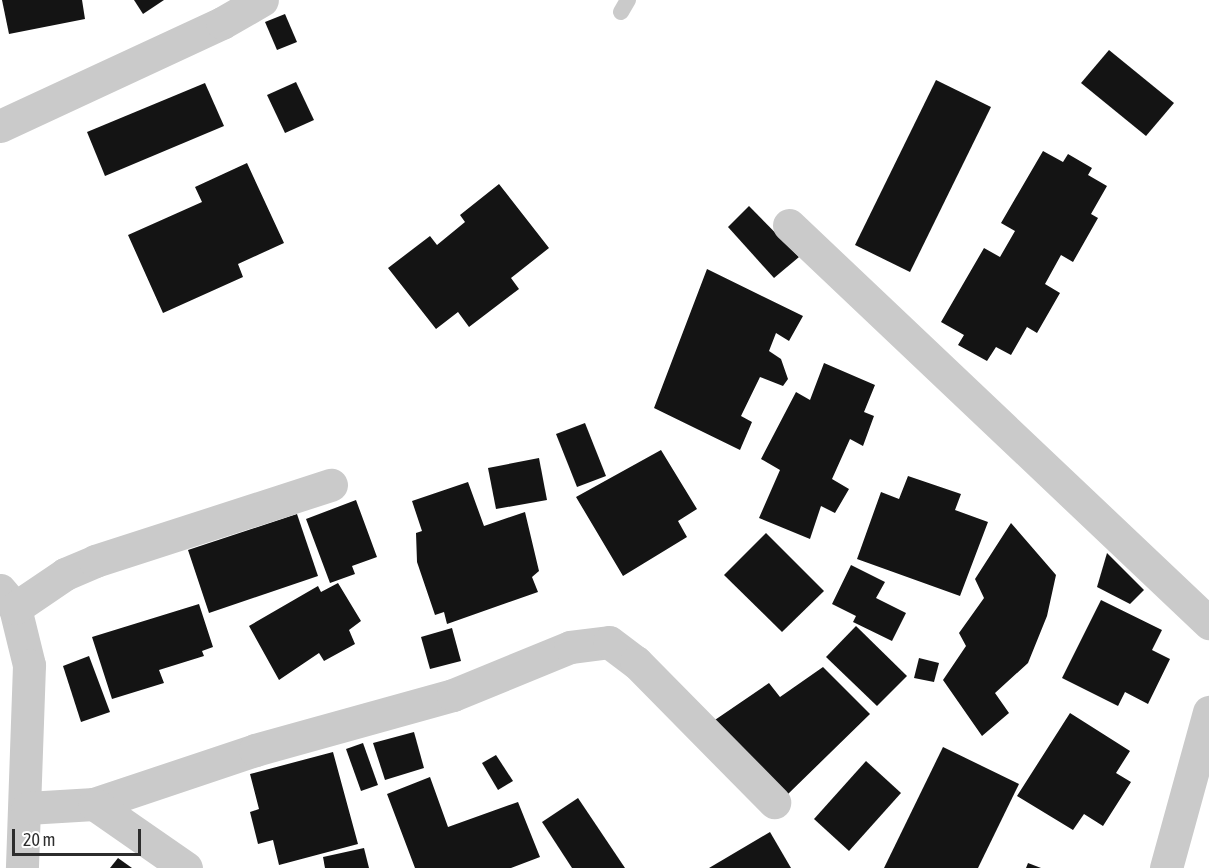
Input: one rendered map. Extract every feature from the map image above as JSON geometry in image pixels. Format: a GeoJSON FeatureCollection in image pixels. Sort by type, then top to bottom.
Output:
{"type":"FeatureCollection","features":[{"type":"Feature","properties":{"kind":"street"},"geometry":{"type":"LineString","coordinates":[[0,126],[222,23],[262,0]]}},
{"type":"Feature","properties":{"kind":"street"},"geometry":{"type":"LineString","coordinates":[[789,225],[1209,623]]}},
{"type":"Feature","properties":{"kind":"street"},"geometry":{"type":"LineString","coordinates":[[22,868],[27,808],[30,665],[8,599],[95,561],[331,485]]}},
{"type":"Feature","properties":{"kind":"street"},"geometry":{"type":"LineString","coordinates":[[27,808],[94,804],[255,750],[453,695],[570,647],[609,642],[636,662],[774,802]]}},
{"type":"Feature","properties":{"kind":"street"},"geometry":{"type":"LineString","coordinates":[[1166,868],[1209,712]]}},
{"type":"Feature","properties":{"kind":"street"},"geometry":{"type":"LineString","coordinates":[[94,804],[186,868]]}},
{"type":"Feature","properties":{"kind":"building"},"geometry":{"type":"Polygon","coordinates":[[[2,0],[82,0],[85,19],[9,34],[2,0]]]}},
{"type":"Feature","properties":{"kind":"building"},"geometry":{"type":"Polygon","coordinates":[[[134,0],[164,0],[143,14],[134,0]]]}},
{"type":"Feature","properties":{"kind":"building"},"geometry":{"type":"Polygon","coordinates":[[[285,14],[297,42],[277,50],[265,22],[285,14]]]}},
{"type":"Feature","properties":{"kind":"building"},"geometry":{"type":"Polygon","coordinates":[[[1109,50],[1174,103],[1146,136],[1081,83],[1109,50]]]}},
{"type":"Feature","properties":{"kind":"building"},"geometry":{"type":"Polygon","coordinates":[[[936,80],[991,107],[910,272],[855,245],[936,80]]]}},
{"type":"Feature","properties":{"kind":"building"},"geometry":{"type":"Polygon","coordinates":[[[296,82],[314,120],[285,133],[267,95],[296,82]]]}},
{"type":"Feature","properties":{"kind":"building"},"geometry":{"type":"Polygon","coordinates":[[[205,83],[224,126],[105,176],[87,132],[205,83]]]}},
{"type":"Feature","properties":{"kind":"building"},"geometry":{"type":"Polygon","coordinates":[[[1043,151],[1063,162],[1068,154],[1092,168],[1088,175],[1107,186],[1091,214],[1098,218],[1073,262],[1061,255],[1045,284],[1060,293],[1037,333],[1027,327],[1011,355],[996,347],[987,361],[958,345],[964,335],[941,322],[984,248],[1000,257],[1015,231],[1001,223],[1043,151]]]}},
{"type":"Feature","properties":{"kind":"building"},"geometry":{"type":"Polygon","coordinates":[[[247,163],[284,243],[238,264],[243,277],[163,313],[128,235],[202,202],[195,187],[247,163]]]}},
{"type":"Feature","properties":{"kind":"building"},"geometry":{"type":"Polygon","coordinates":[[[499,184],[549,248],[511,278],[519,289],[469,327],[458,312],[436,329],[388,268],[430,236],[437,245],[465,222],[460,215],[499,184]]]}},
{"type":"Feature","properties":{"kind":"building"},"geometry":{"type":"Polygon","coordinates":[[[749,206],[799,257],[774,278],[728,227],[749,206]]]}},
{"type":"Feature","properties":{"kind":"building"},"geometry":{"type":"Polygon","coordinates":[[[707,269],[803,316],[789,341],[776,333],[769,351],[781,359],[788,379],[783,386],[760,377],[741,416],[752,422],[740,450],[654,408],[707,269]]]}},
{"type":"Feature","properties":{"kind":"building"},"geometry":{"type":"Polygon","coordinates":[[[824,363],[875,385],[864,412],[874,416],[863,446],[850,439],[832,479],[849,489],[835,513],[821,506],[810,539],[759,518],[780,470],[761,459],[796,392],[810,400],[824,363]]]}},
{"type":"Feature","properties":{"kind":"building"},"geometry":{"type":"Polygon","coordinates":[[[585,423],[606,476],[577,487],[556,434],[585,423]]]}},
{"type":"Feature","properties":{"kind":"building"},"geometry":{"type":"Polygon","coordinates":[[[661,450],[697,509],[678,521],[687,537],[623,576],[576,497],[661,450]]]}},
{"type":"Feature","properties":{"kind":"building"},"geometry":{"type":"Polygon","coordinates":[[[539,458],[547,500],[496,509],[488,468],[539,458]]]}},
{"type":"Feature","properties":{"kind":"building"},"geometry":{"type":"Polygon","coordinates":[[[908,476],[961,494],[955,510],[988,522],[960,596],[857,559],[881,492],[899,499],[908,476]]]}},
{"type":"Feature","properties":{"kind":"building"},"geometry":{"type":"Polygon","coordinates":[[[468,482],[484,526],[525,512],[539,571],[532,577],[538,592],[447,624],[444,612],[435,615],[417,562],[416,533],[422,531],[412,501],[468,482]]]}},
{"type":"Feature","properties":{"kind":"building"},"geometry":{"type":"Polygon","coordinates":[[[356,500],[377,557],[352,566],[355,574],[330,583],[306,519],[356,500]]]}},
{"type":"Feature","properties":{"kind":"building"},"geometry":{"type":"Polygon","coordinates":[[[297,514],[318,576],[209,613],[188,550],[297,514]]]}},
{"type":"Feature","properties":{"kind":"building"},"geometry":{"type":"Polygon","coordinates":[[[1011,523],[1056,575],[1047,616],[1028,663],[995,693],[1009,713],[982,736],[943,680],[966,646],[959,633],[984,598],[975,579],[1011,523]]]}},
{"type":"Feature","properties":{"kind":"building"},"geometry":{"type":"Polygon","coordinates":[[[766,533],[824,591],[782,632],[724,575],[766,533]]]}},
{"type":"Feature","properties":{"kind":"building"},"geometry":{"type":"Polygon","coordinates":[[[1107,553],[1144,590],[1130,604],[1097,587],[1107,553]]]}},
{"type":"Feature","properties":{"kind":"building"},"geometry":{"type":"Polygon","coordinates":[[[851,565],[885,582],[876,598],[906,613],[892,641],[853,622],[856,616],[832,604],[851,565]]]}},
{"type":"Feature","properties":{"kind":"building"},"geometry":{"type":"Polygon","coordinates":[[[338,583],[361,621],[349,630],[355,644],[324,661],[319,653],[279,680],[249,626],[318,586],[321,592],[338,583]]]}},
{"type":"Feature","properties":{"kind":"building"},"geometry":{"type":"Polygon","coordinates":[[[1101,600],[1162,630],[1152,650],[1170,659],[1148,704],[1125,692],[1118,706],[1062,678],[1101,600]]]}},
{"type":"Feature","properties":{"kind":"building"},"geometry":{"type":"Polygon","coordinates":[[[199,604],[213,647],[202,651],[204,656],[159,670],[164,683],[112,699],[92,637],[199,604]]]}},
{"type":"Feature","properties":{"kind":"building"},"geometry":{"type":"Polygon","coordinates":[[[856,626],[907,676],[877,706],[826,657],[856,626]]]}},
{"type":"Feature","properties":{"kind":"building"},"geometry":{"type":"Polygon","coordinates":[[[452,628],[461,661],[430,669],[421,637],[452,628]]]}},
{"type":"Feature","properties":{"kind":"building"},"geometry":{"type":"Polygon","coordinates":[[[89,656],[110,712],[81,722],[63,666],[89,656]]]}},
{"type":"Feature","properties":{"kind":"building"},"geometry":{"type":"Polygon","coordinates":[[[919,658],[939,663],[934,682],[914,678],[919,658]]]}},
{"type":"Feature","properties":{"kind":"building"},"geometry":{"type":"Polygon","coordinates":[[[823,667],[870,714],[787,795],[709,724],[769,683],[780,697],[823,667]]]}},
{"type":"Feature","properties":{"kind":"building"},"geometry":{"type":"Polygon","coordinates":[[[1070,713],[1130,751],[1116,773],[1131,782],[1103,826],[1084,814],[1073,830],[1017,796],[1070,713]]]}},
{"type":"Feature","properties":{"kind":"building"},"geometry":{"type":"Polygon","coordinates":[[[414,732],[424,768],[385,780],[373,743],[414,732]]]}},
{"type":"Feature","properties":{"kind":"building"},"geometry":{"type":"Polygon","coordinates":[[[363,743],[378,785],[361,791],[346,749],[363,743]]]}},
{"type":"Feature","properties":{"kind":"building"},"geometry":{"type":"Polygon","coordinates":[[[943,747],[1019,784],[978,868],[884,868],[943,747]]]}},
{"type":"Feature","properties":{"kind":"building"},"geometry":{"type":"Polygon","coordinates":[[[333,752],[358,844],[279,865],[273,840],[258,844],[250,812],[259,809],[250,774],[333,752]]]}},
{"type":"Feature","properties":{"kind":"building"},"geometry":{"type":"Polygon","coordinates":[[[496,755],[513,781],[498,790],[482,763],[496,755]]]}},
{"type":"Feature","properties":{"kind":"building"},"geometry":{"type":"Polygon","coordinates":[[[866,761],[901,793],[849,851],[814,819],[866,761]]]}},
{"type":"Feature","properties":{"kind":"building"},"geometry":{"type":"Polygon","coordinates":[[[430,777],[448,827],[518,802],[540,857],[511,868],[415,868],[387,794],[430,777]]]}},
{"type":"Feature","properties":{"kind":"building"},"geometry":{"type":"Polygon","coordinates":[[[578,798],[625,868],[572,868],[542,822],[578,798]]]}},
{"type":"Feature","properties":{"kind":"building"},"geometry":{"type":"Polygon","coordinates":[[[770,832],[791,868],[709,868],[770,832]]]}},
{"type":"Feature","properties":{"kind":"building"},"geometry":{"type":"Polygon","coordinates":[[[364,848],[369,868],[325,868],[323,857],[364,848]]]}},
{"type":"Feature","properties":{"kind":"building"},"geometry":{"type":"Polygon","coordinates":[[[118,858],[132,868],[110,868],[118,858]]]}},
{"type":"Feature","properties":{"kind":"building"},"geometry":{"type":"Polygon","coordinates":[[[1028,863],[1041,868],[1026,868],[1028,863]]]}}]}
